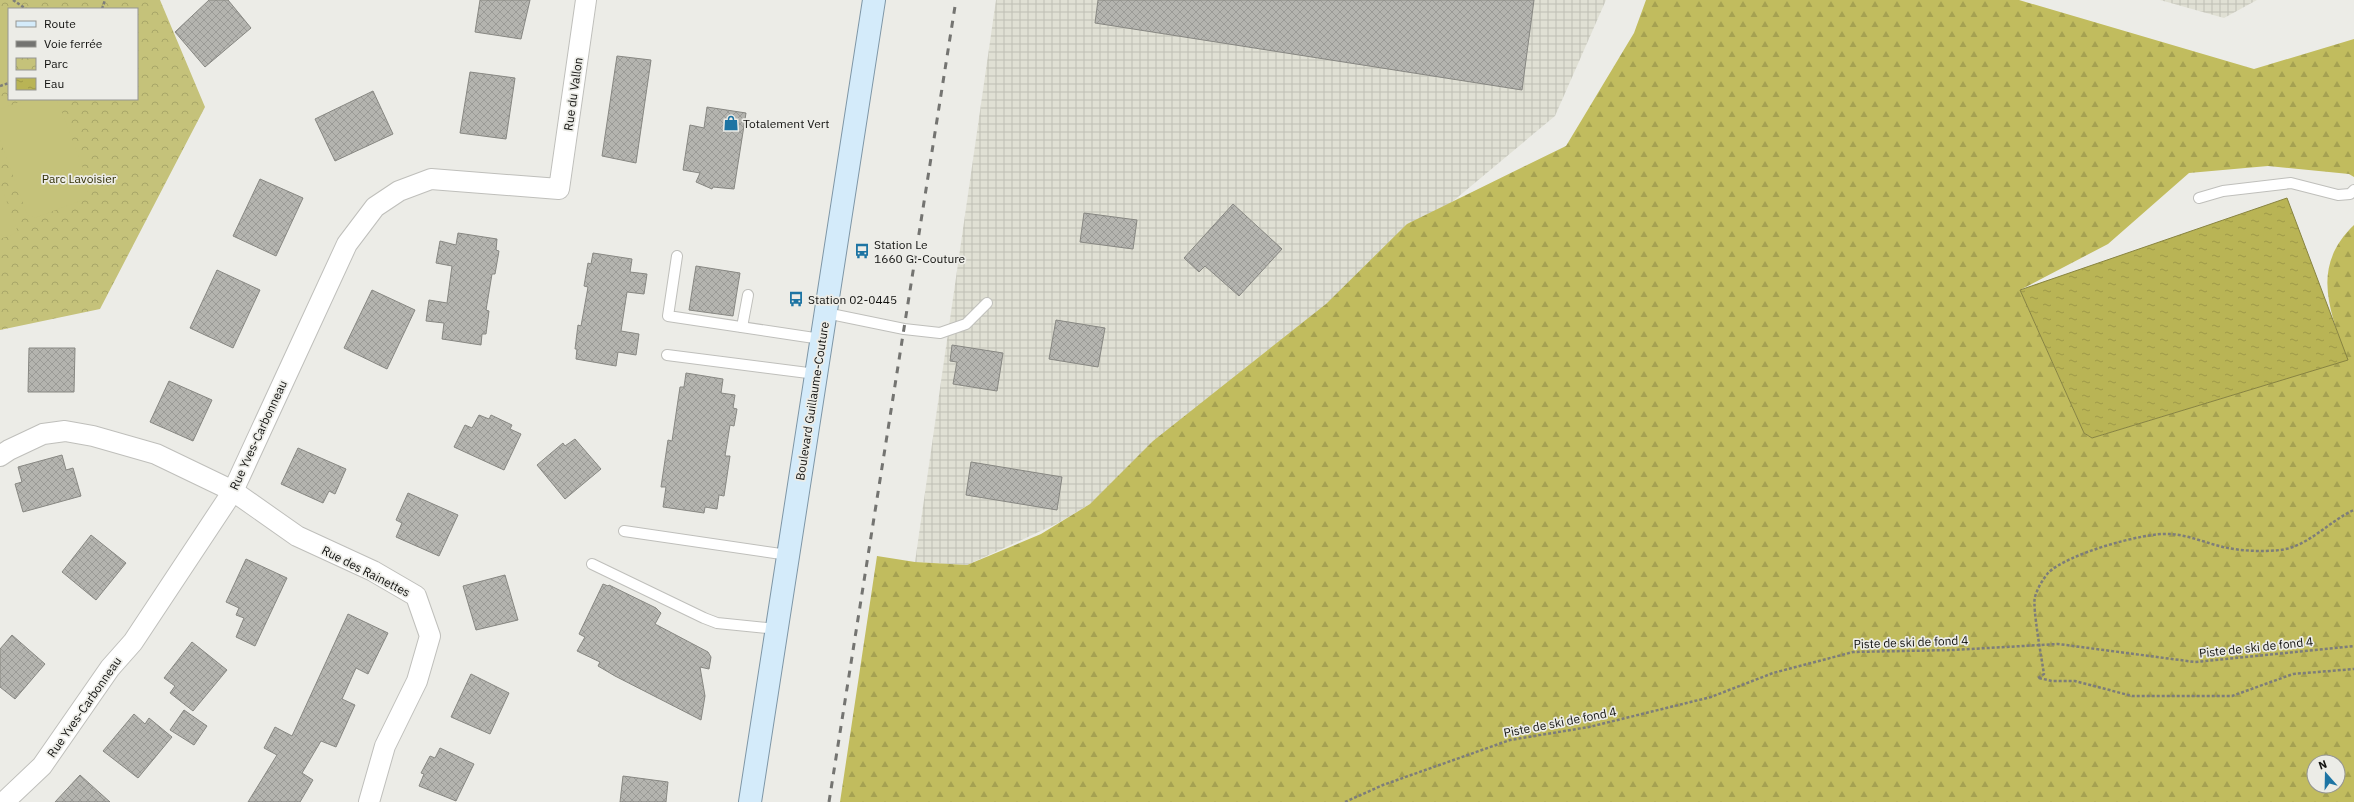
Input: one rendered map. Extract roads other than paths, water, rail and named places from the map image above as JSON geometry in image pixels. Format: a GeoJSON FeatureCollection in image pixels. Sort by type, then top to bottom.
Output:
{"type":"FeatureCollection","features":[{"type":"Feature","properties":{"kind":"main road","name":"Boulevard Guillaume-Couture"},"geometry":{"type":"LineString","coordinates":[[750,802],[874,0]]}},
{"type":"Feature","properties":{"kind":"street","name":"Rue du Vallon"},"geometry":{"type":"LineString","coordinates":[[559,189],[586,0]]}},
{"type":"Feature","properties":{"kind":"street","name":"Rue Yves-Carbonneau"},"geometry":{"type":"LineString","coordinates":[[4,802],[42,766],[110,668],[133,642],[233,491],[347,244],[375,207],[399,191],[432,179],[559,189]]}},
{"type":"Feature","properties":{"kind":"street","name":"Rue des Rainettes"},"geometry":{"type":"LineString","coordinates":[[0,456],[9,450],[43,434],[65,431],[93,436],[156,454],[233,491],[297,536],[373,571],[416,596],[430,636],[417,682],[385,746],[369,802]]}},
{"type":"Feature","properties":{"kind":"lane"},"geometry":{"type":"LineString","coordinates":[[2199,198],[2223,191],[2291,183],[2338,195],[2350,194],[2354,190]]}},
{"type":"Feature","properties":{"kind":"lane"},"geometry":{"type":"LineString","coordinates":[[677,256],[668,316],[821,339]]}},
{"type":"Feature","properties":{"kind":"lane"},"geometry":{"type":"LineString","coordinates":[[742,327],[748,295]]}},
{"type":"Feature","properties":{"kind":"lane"},"geometry":{"type":"LineString","coordinates":[[826,313],[904,329],[940,333],[966,324],[987,303]]}},
{"type":"Feature","properties":{"kind":"lane"},"geometry":{"type":"LineString","coordinates":[[667,355],[816,374]]}},
{"type":"Feature","properties":{"kind":"lane"},"geometry":{"type":"LineString","coordinates":[[624,531],[788,555]]}},
{"type":"Feature","properties":{"kind":"lane"},"geometry":{"type":"LineString","coordinates":[[592,564],[717,623],[777,629]]}},
{"type":"Feature","properties":{"kind":"water"},"geometry":{"type":"Polygon","coordinates":[[[2287,198],[2348,360],[2092,438],[2084,433],[2020,290],[2287,198]]]}},
{"type":"Feature","properties":{"kind":"railway"},"geometry":{"type":"LineString","coordinates":[[829,802],[956,0]]}},
{"type":"Feature","properties":{"kind":"place","name":"Totalement Vert"},"geometry":{"type":"Point","coordinates":[731,123]}},
{"type":"Feature","properties":{"kind":"place","name":"Station Le 1660 G.-Couture"},"geometry":{"type":"Point","coordinates":[862,251]}},
{"type":"Feature","properties":{"kind":"place","name":"Station 02-0445"},"geometry":{"type":"Point","coordinates":[796,299]}},
{"type":"Feature","properties":{"kind":"park label","name":"Parc Lavoisier"},"geometry":{"type":"Point","coordinates":[79,178]}}]}
